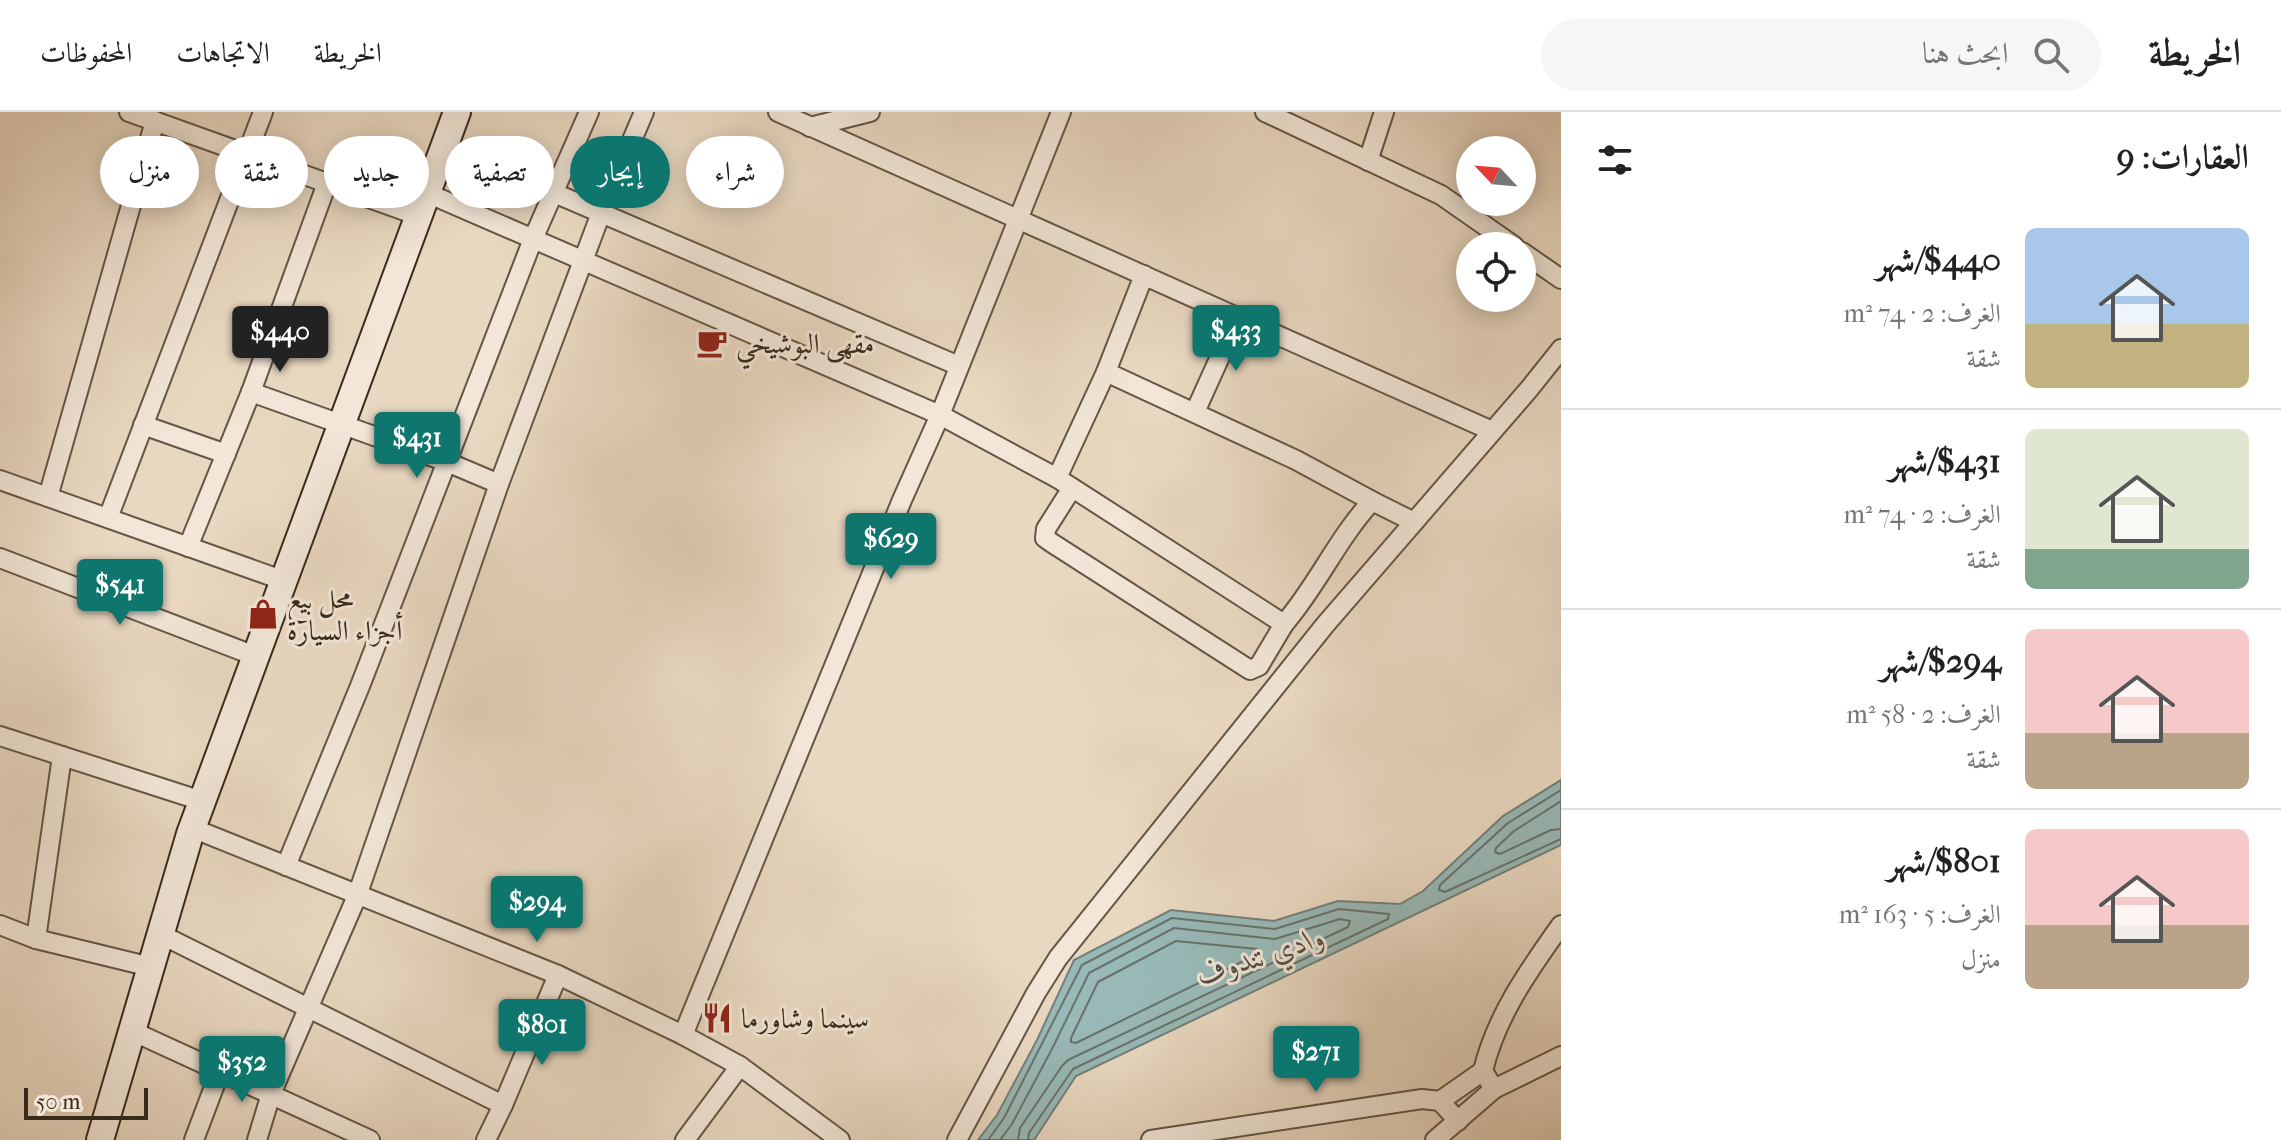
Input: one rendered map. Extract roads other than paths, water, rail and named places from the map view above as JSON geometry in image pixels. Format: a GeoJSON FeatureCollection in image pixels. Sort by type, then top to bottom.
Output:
{"type":"FeatureCollection","features":[{"type":"Feature","properties":{"kind":"main road"},"geometry":{"type":"LineString","coordinates":[[429,187],[457,112]]}},
{"type":"Feature","properties":{"kind":"main road"},"geometry":{"type":"LineString","coordinates":[[100,1140],[192,828],[421,208]]}},
{"type":"Feature","properties":{"kind":"street"},"geometry":{"type":"LineString","coordinates":[[129,112],[215,144]]}},
{"type":"Feature","properties":{"kind":"street"},"geometry":{"type":"LineString","coordinates":[[252,136],[263,112]]}},
{"type":"Feature","properties":{"kind":"street"},"geometry":{"type":"LineString","coordinates":[[554,189],[589,112]]}},
{"type":"Feature","properties":{"kind":"street"},"geometry":{"type":"LineString","coordinates":[[257,1140],[271,1094],[357,896],[499,484],[601,213],[644,112]]}},
{"type":"Feature","properties":{"kind":"street"},"geometry":{"type":"LineString","coordinates":[[778,112],[1492,431]]}},
{"type":"Feature","properties":{"kind":"street"},"geometry":{"type":"LineString","coordinates":[[810,127],[870,112]]}},
{"type":"Feature","properties":{"kind":"street"},"geometry":{"type":"LineString","coordinates":[[683,1035],[890,529],[940,415],[1061,112]]}},
{"type":"Feature","properties":{"kind":"street"},"geometry":{"type":"LineString","coordinates":[[1265,112],[1441,195],[1494,232]]}},
{"type":"Feature","properties":{"kind":"street"},"geometry":{"type":"LineString","coordinates":[[1368,161],[1380,114]]}},
{"type":"Feature","properties":{"kind":"street"},"geometry":{"type":"LineString","coordinates":[[48,497],[155,121]]}},
{"type":"Feature","properties":{"kind":"street"},"geometry":{"type":"LineString","coordinates":[[188,547],[251,392],[324,191]]}},
{"type":"Feature","properties":{"kind":"street"},"geometry":{"type":"LineString","coordinates":[[554,194],[959,366]]}},
{"type":"Feature","properties":{"kind":"street"},"geometry":{"type":"LineString","coordinates":[[429,206],[533,239],[940,415],[1064,483],[1284,624]]}},
{"type":"Feature","properties":{"kind":"street"},"geometry":{"type":"LineString","coordinates":[[108,518],[224,208]]}},
{"type":"Feature","properties":{"kind":"street"},"geometry":{"type":"LineString","coordinates":[[286,866],[360,686],[546,208]]}},
{"type":"Feature","properties":{"kind":"street"},"geometry":{"type":"LineString","coordinates":[[1536,262],[1561,279]]}},
{"type":"Feature","properties":{"kind":"street"},"geometry":{"type":"LineString","coordinates":[[1144,275],[1045,538],[1250,670],[1259,666],[1284,624],[1304,601],[1336,545],[1372,501]]}},
{"type":"Feature","properties":{"kind":"street"},"geometry":{"type":"LineString","coordinates":[[1195,412],[1238,317]]}},
{"type":"Feature","properties":{"kind":"street"},"geometry":{"type":"LineString","coordinates":[[957,1140],[1058,958],[1325,625],[1561,349]]}},
{"type":"Feature","properties":{"kind":"street"},"geometry":{"type":"LineString","coordinates":[[1106,372],[1296,460],[1414,522]]}},
{"type":"Feature","properties":{"kind":"street"},"geometry":{"type":"LineString","coordinates":[[251,392],[447,462],[499,484]]}},
{"type":"Feature","properties":{"kind":"street"},"geometry":{"type":"LineString","coordinates":[[143,425],[226,454]]}},
{"type":"Feature","properties":{"kind":"street"},"geometry":{"type":"LineString","coordinates":[[0,480],[282,580]]}},
{"type":"Feature","properties":{"kind":"street"},"geometry":{"type":"LineString","coordinates":[[0,558],[255,656]]}},
{"type":"Feature","properties":{"kind":"street"},"geometry":{"type":"LineString","coordinates":[[0,736],[202,801]]}},
{"type":"Feature","properties":{"kind":"street"},"geometry":{"type":"LineString","coordinates":[[36,939],[62,756]]}},
{"type":"Feature","properties":{"kind":"street"},"geometry":{"type":"LineString","coordinates":[[192,828],[558,975],[683,1035],[740,1066],[840,1140]]}},
{"type":"Feature","properties":{"kind":"street"},"geometry":{"type":"LineString","coordinates":[[0,925],[36,939],[151,967]]}},
{"type":"Feature","properties":{"kind":"street"},"geometry":{"type":"LineString","coordinates":[[1151,1140],[1422,1099],[1440,1101],[1483,1071],[1490,1044],[1513,998],[1561,925]]}},
{"type":"Feature","properties":{"kind":"street"},"geometry":{"type":"LineString","coordinates":[[160,934],[503,1105]]}},
{"type":"Feature","properties":{"kind":"street"},"geometry":{"type":"LineString","coordinates":[[486,1140],[558,975]]}},
{"type":"Feature","properties":{"kind":"street"},"geometry":{"type":"LineString","coordinates":[[132,1031],[370,1140]]}},
{"type":"Feature","properties":{"kind":"street"},"geometry":{"type":"LineString","coordinates":[[1435,1140],[1494,1089],[1561,1056]]}},
{"type":"Feature","properties":{"kind":"street"},"geometry":{"type":"LineString","coordinates":[[685,1140],[740,1066]]}},
{"type":"Feature","properties":{"kind":"street"},"geometry":{"type":"LineString","coordinates":[[194,1140],[220,1071]]}},
{"type":"Feature","properties":{"kind":"street"},"geometry":{"type":"LineString","coordinates":[[1483,1071],[1494,1089]]}},
{"type":"Feature","properties":{"kind":"street"},"geometry":{"type":"LineString","coordinates":[[1440,1101],[1458,1121]]}},
{"type":"Feature","properties":{"kind":"water","name":"وادي تندوف"},"geometry":{"type":"Polygon","coordinates":[[[1561,780],[1561,845],[1076,1076],[1034,1140],[978,1140],[997,1115],[1037,1040],[1074,960],[1171,910],[1274,921],[1338,901],[1400,904],[1423,891],[1503,816],[1561,780]]]}},
{"type":"Feature","properties":{"kind":"place","name":"مقهى البوشيخي"},"geometry":{"type":"Point","coordinates":[712,343]}},
{"type":"Feature","properties":{"kind":"place","name":"محل بيع أجزاء السيارة"},"geometry":{"type":"Point","coordinates":[263,614]}},
{"type":"Feature","properties":{"kind":"place","name":"سينما وشاورما"},"geometry":{"type":"Point","coordinates":[717,1018]}}]}
